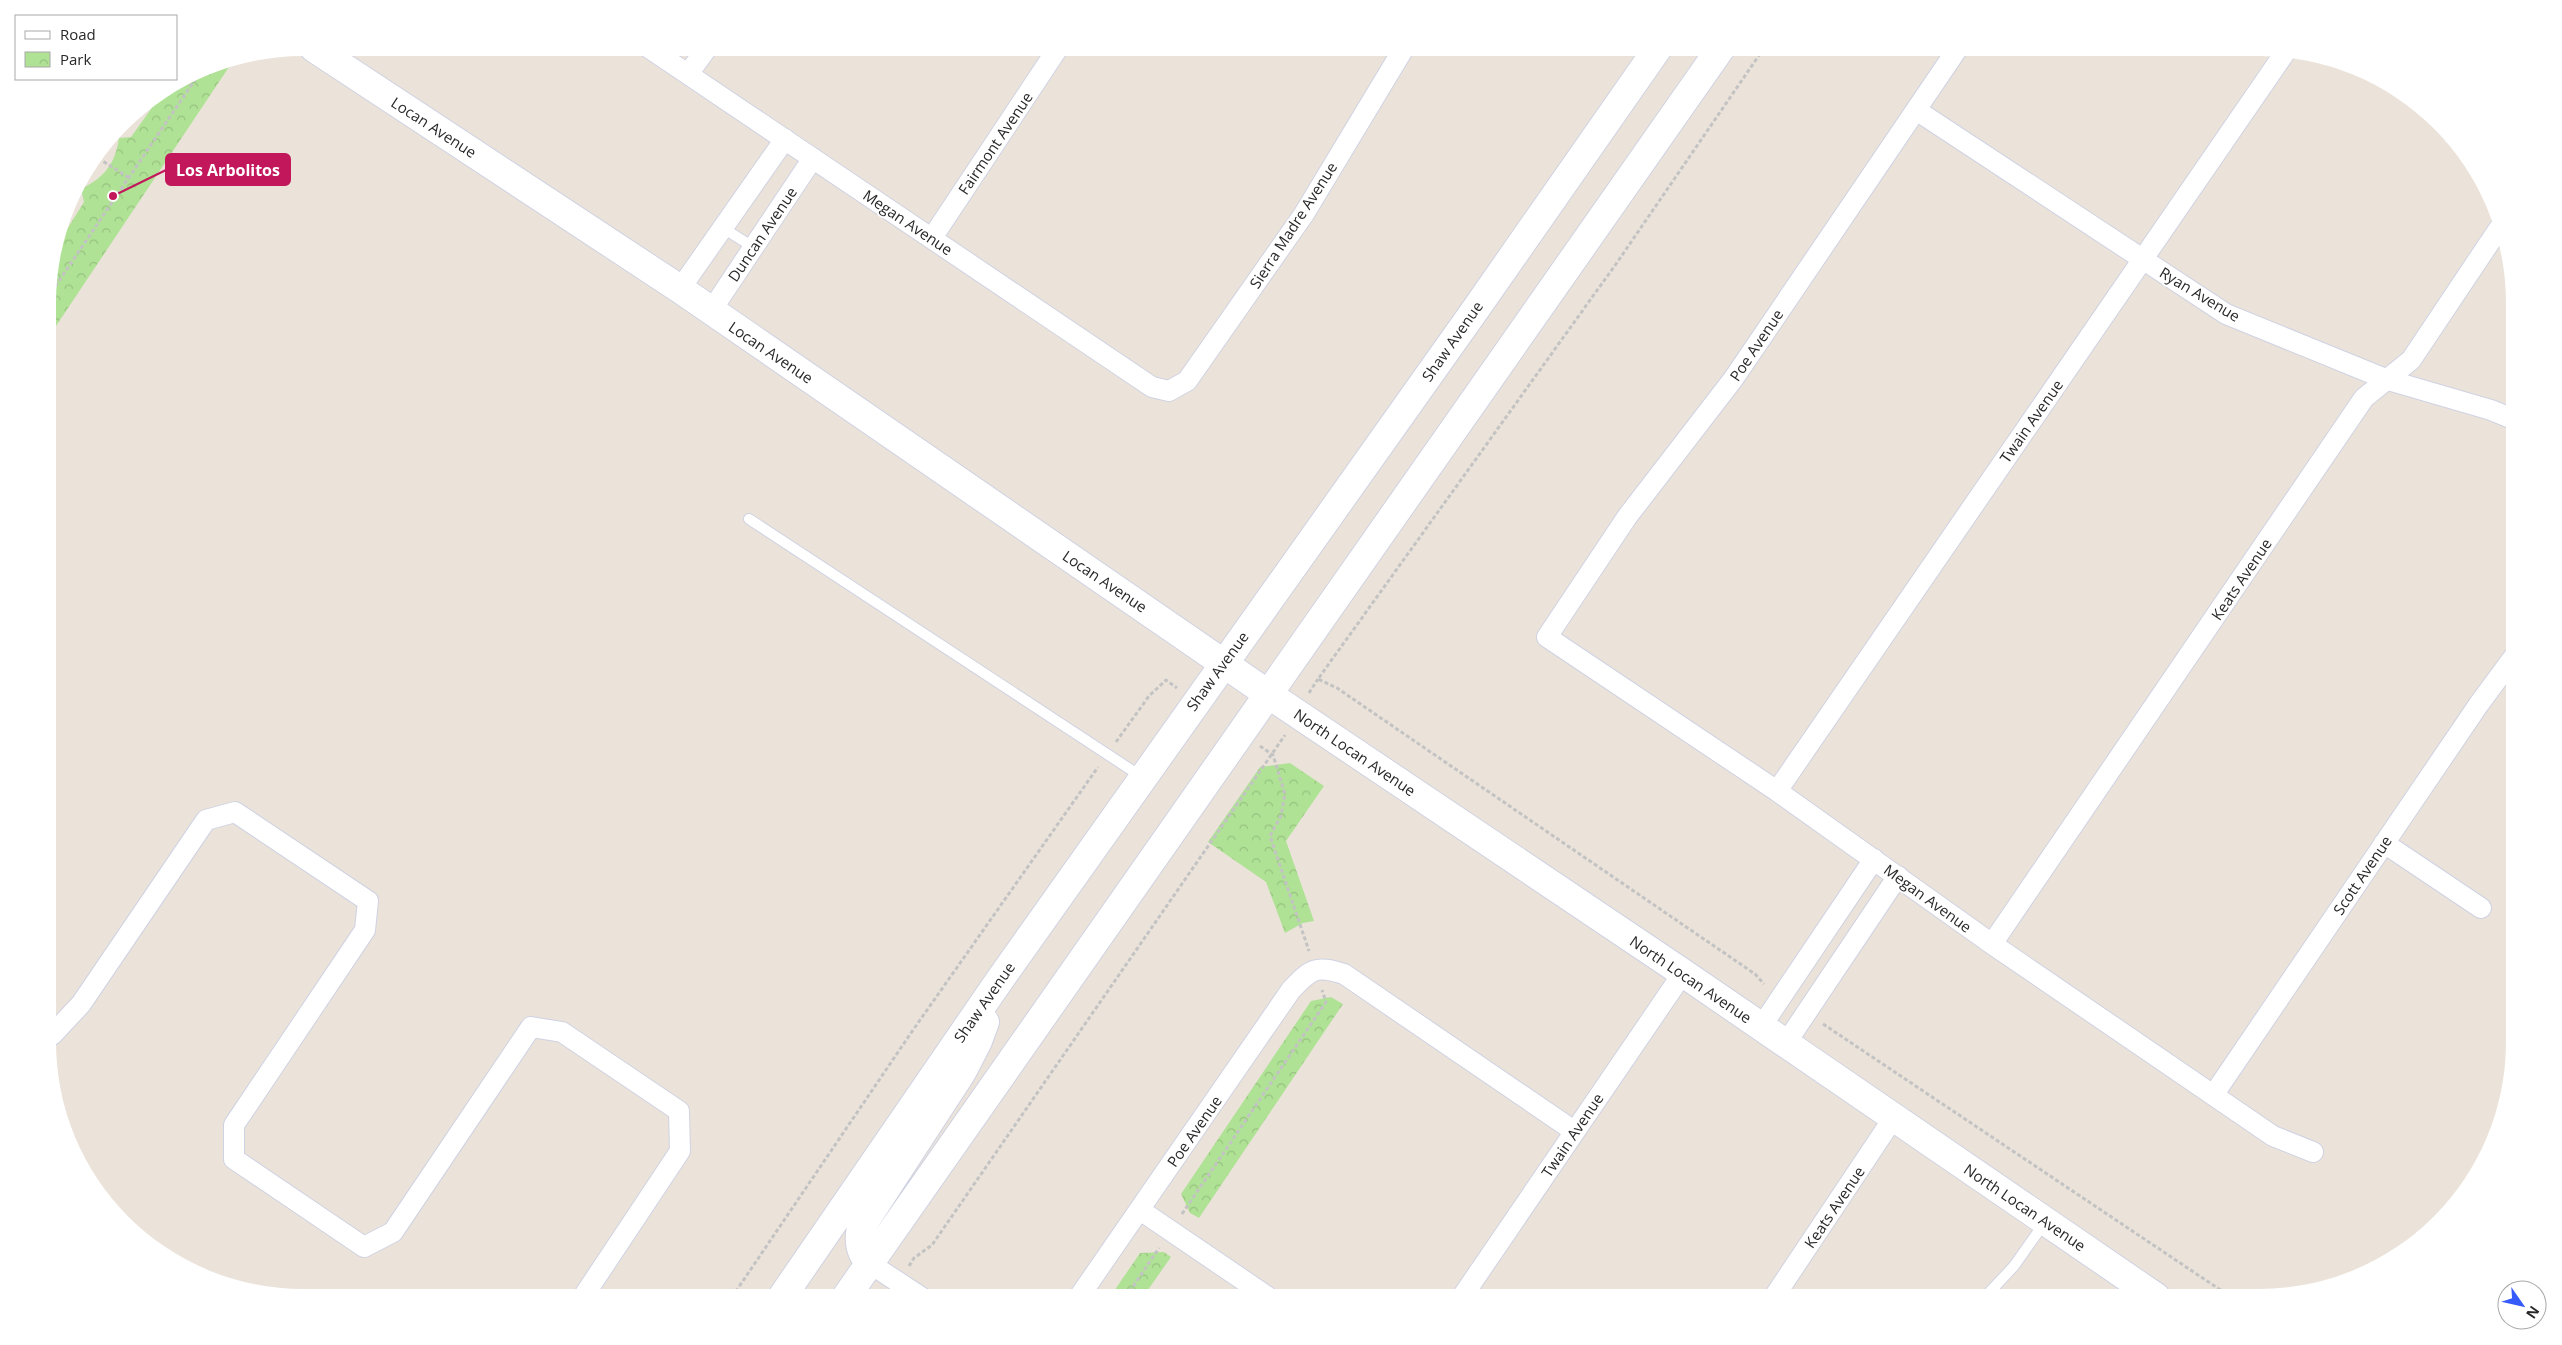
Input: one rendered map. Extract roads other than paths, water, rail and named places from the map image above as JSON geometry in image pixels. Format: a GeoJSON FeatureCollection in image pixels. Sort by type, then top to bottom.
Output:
{"type":"FeatureCollection","features":[{"type":"Feature","properties":{"kind":"main road","name":"Locan Avenue"},"geometry":{"type":"LineString","coordinates":[[326,56],[680,289],[1224,663]]}},
{"type":"Feature","properties":{"kind":"main road","name":"Shaw Avenue"},"geometry":{"type":"LineString","coordinates":[[787,1289],[999,980],[1652,56]]}},
{"type":"Feature","properties":{"kind":"main road"},"geometry":{"type":"LineString","coordinates":[[851,1289],[1715,56]]}},
{"type":"Feature","properties":{"kind":"main road","name":"North Locan Avenue"},"geometry":{"type":"LineString","coordinates":[[1224,663],[1786,1043],[2144,1289]]}},
{"type":"Feature","properties":{"kind":"main road"},"geometry":{"type":"LineString","coordinates":[[869,1263],[862,1254],[858,1240],[861,1228],[962,1072],[978,1041],[999,980]]}},
{"type":"Feature","properties":{"kind":"street","name":"Megan Avenue"},"geometry":{"type":"LineString","coordinates":[[661,56],[1152,387],[1169,391]]}},
{"type":"Feature","properties":{"kind":"street"},"geometry":{"type":"LineString","coordinates":[[688,74],[701,56]]}},
{"type":"Feature","properties":{"kind":"street","name":"Fairmont Avenue"},"geometry":{"type":"LineString","coordinates":[[932,238],[1053,56]]}},
{"type":"Feature","properties":{"kind":"street","name":"Sierra Madre Avenue"},"geometry":{"type":"LineString","coordinates":[[1169,391],[1187,381],[1304,214],[1399,56]]}},
{"type":"Feature","properties":{"kind":"street","name":"Poe Avenue"},"geometry":{"type":"LineString","coordinates":[[1547,637],[1627,518],[1734,378],[1953,56]]}},
{"type":"Feature","properties":{"kind":"street","name":"Twain Avenue"},"geometry":{"type":"LineString","coordinates":[[1777,791],[2282,57]]}},
{"type":"Feature","properties":{"kind":"street","name":"Ryan Avenue"},"geometry":{"type":"LineString","coordinates":[[1916,110],[2226,314],[2388,380],[2506,416]]}},
{"type":"Feature","properties":{"kind":"street"},"geometry":{"type":"LineString","coordinates":[[680,289],[785,139]]}},
{"type":"Feature","properties":{"kind":"street","name":"Duncan Avenue"},"geometry":{"type":"LineString","coordinates":[[711,311],[813,158]]}},
{"type":"Feature","properties":{"kind":"street","name":"Keats Avenue"},"geometry":{"type":"LineString","coordinates":[[1992,944],[2364,398],[2411,360],[2496,234]]}},
{"type":"Feature","properties":{"kind":"street","name":"Megan Avenue"},"geometry":{"type":"LineString","coordinates":[[1547,637],[1777,791],[1992,944],[2273,1136],[2313,1152]]}},
{"type":"Feature","properties":{"kind":"street","name":"Scott Avenue"},"geometry":{"type":"LineString","coordinates":[[2214,1094],[2479,704],[2506,667]]}},
{"type":"Feature","properties":{"kind":"street"},"geometry":{"type":"LineString","coordinates":[[56,1031],[81,1004],[206,820],[235,812],[368,901],[365,930],[234,1125],[234,1159],[364,1247],[392,1232],[531,1027],[562,1032],[679,1110],[680,1151],[588,1289]]}},
{"type":"Feature","properties":{"kind":"street"},"geometry":{"type":"LineString","coordinates":[[2384,843],[2481,908]]}},
{"type":"Feature","properties":{"kind":"street"},"geometry":{"type":"LineString","coordinates":[[1761,1026],[1874,859]]}},
{"type":"Feature","properties":{"kind":"street"},"geometry":{"type":"LineString","coordinates":[[1786,1043],[1898,876]]}},
{"type":"Feature","properties":{"kind":"street","name":"Poe Avenue"},"geometry":{"type":"LineString","coordinates":[[1086,1289],[1291,990],[1307,973],[1315,969],[1326,969],[1344,974],[1574,1132]]}},
{"type":"Feature","properties":{"kind":"street","name":"Twain Avenue"},"geometry":{"type":"LineString","coordinates":[[1467,1289],[1683,973]]}},
{"type":"Feature","properties":{"kind":"street","name":"Keats Avenue"},"geometry":{"type":"LineString","coordinates":[[1779,1289],[1894,1117]]}},
{"type":"Feature","properties":{"kind":"street"},"geometry":{"type":"LineString","coordinates":[[1140,1210],[1256,1289]]}},
{"type":"Feature","properties":{"kind":"street"},"geometry":{"type":"LineString","coordinates":[[869,1263],[909,1289]]}},
{"type":"Feature","properties":{"kind":"lane"},"geometry":{"type":"LineString","coordinates":[[723,228],[753,247]]}},
{"type":"Feature","properties":{"kind":"lane"},"geometry":{"type":"LineString","coordinates":[[750,519],[1142,777]]}},
{"type":"Feature","properties":{"kind":"lane"},"geometry":{"type":"LineString","coordinates":[[1992,1289],[2014,1266],[2045,1221]]}},
{"type":"Feature","properties":{"kind":"place","name":"Los Arbolitos"},"geometry":{"type":"Point","coordinates":[113,196]}}]}
